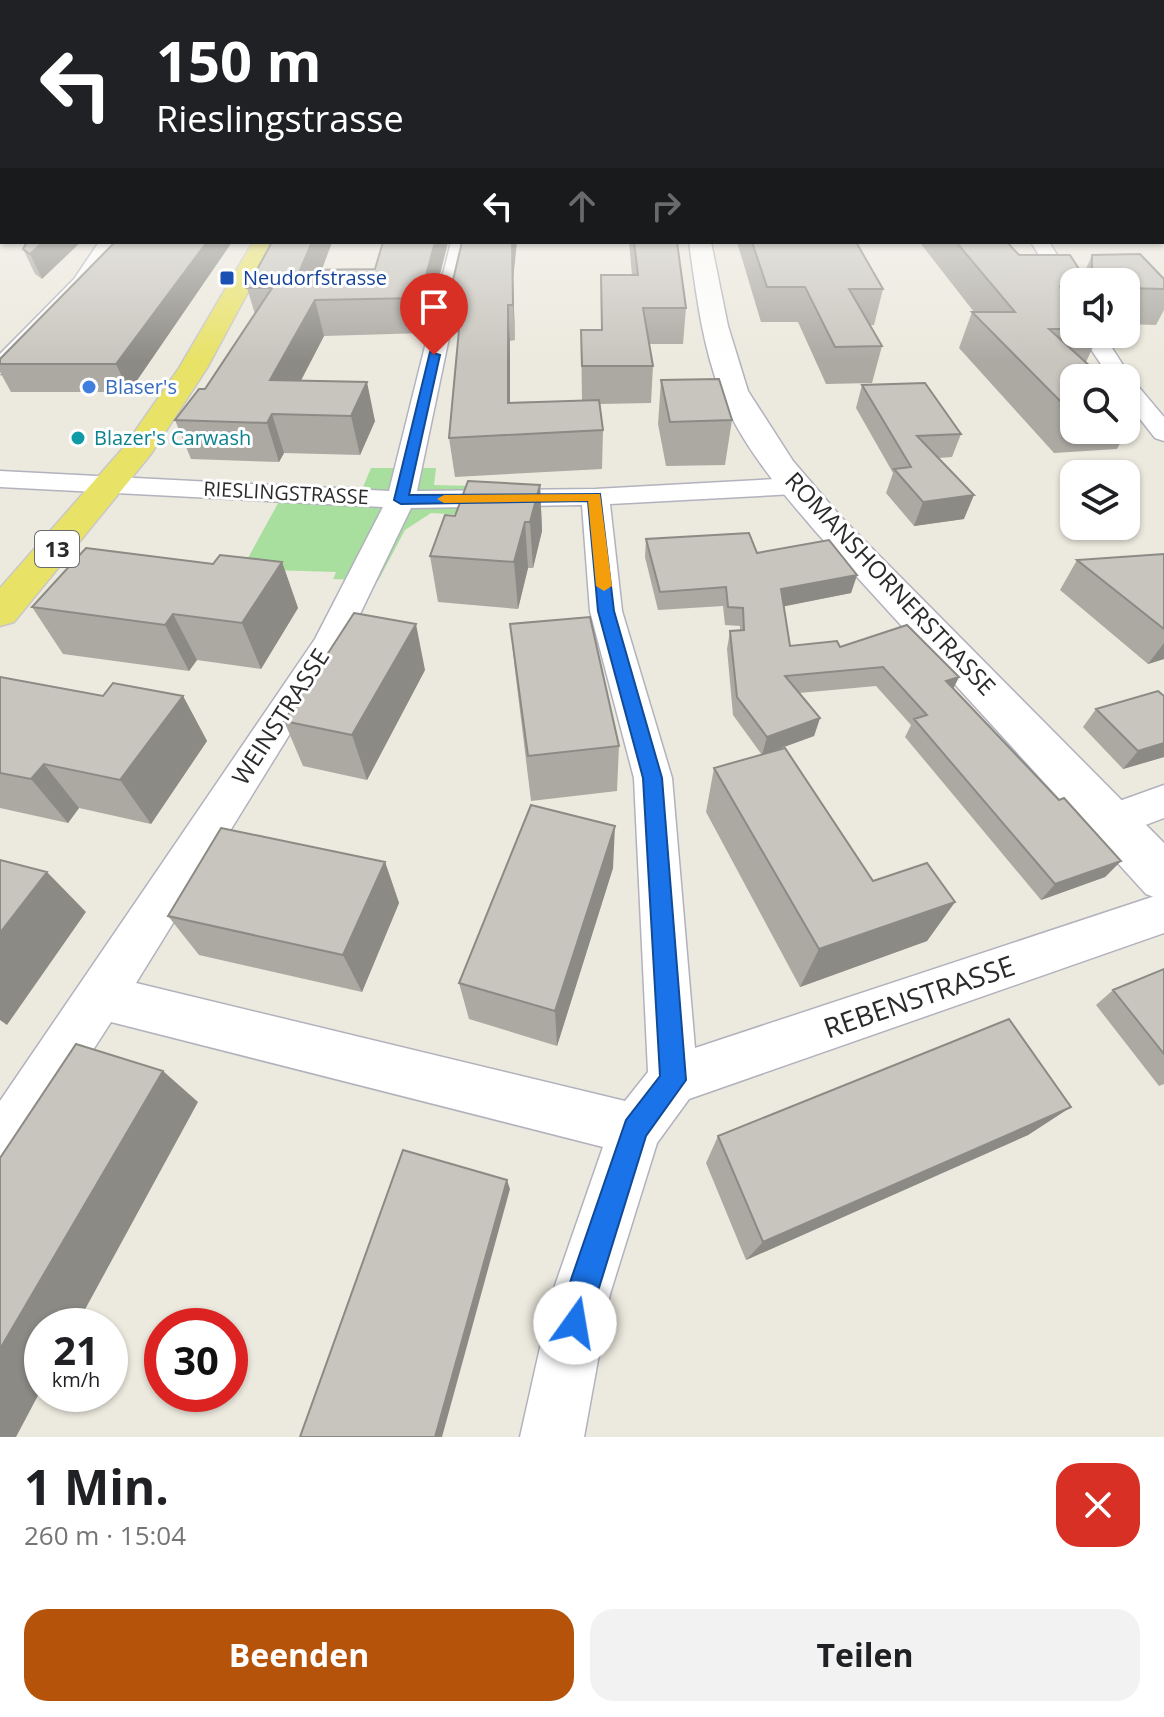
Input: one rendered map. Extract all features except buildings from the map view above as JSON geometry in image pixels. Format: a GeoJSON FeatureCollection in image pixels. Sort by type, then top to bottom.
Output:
{"type":"FeatureCollection","features":[{"type":"Feature","properties":{"kind":"main road","name":"13"},"geometry":{"type":"LineString","coordinates":[[0,613],[112,484],[193,368],[263,244]]}},
{"type":"Feature","properties":{"kind":"street"},"geometry":{"type":"LineString","coordinates":[[0,367],[81,283],[107,244]]}},
{"type":"Feature","properties":{"kind":"street","name":"WEINSTRASSE"},"geometry":{"type":"LineString","coordinates":[[6,1126],[101,997],[329,643],[401,500],[460,244]]}},
{"type":"Feature","properties":{"kind":"street","name":"ROMANSHORNERSTRASSE"},"geometry":{"type":"LineString","coordinates":[[700,244],[719,334],[739,403],[795,486],[1164,878]]}},
{"type":"Feature","properties":{"kind":"street"},"geometry":{"type":"LineString","coordinates":[[1041,244],[1060,275]]}},
{"type":"Feature","properties":{"kind":"street"},"geometry":{"type":"LineString","coordinates":[[1140,403],[1164,433]]}},
{"type":"Feature","properties":{"kind":"street","name":"RIESLINGSTRASSE"},"geometry":{"type":"LineString","coordinates":[[0,479],[401,500],[595,497],[795,486]]}},
{"type":"Feature","properties":{"kind":"street"},"geometry":{"type":"LineString","coordinates":[[552,1437],[581,1294],[635,1129],[673,1080],[653,778],[606,611],[595,497]]}},
{"type":"Feature","properties":{"kind":"street"},"geometry":{"type":"LineString","coordinates":[[1111,821],[1164,801]]}},
{"type":"Feature","properties":{"kind":"street","name":"REBENSTRASSE"},"geometry":{"type":"LineString","coordinates":[[673,1080],[1164,913]]}},
{"type":"Feature","properties":{"kind":"street"},"geometry":{"type":"LineString","coordinates":[[101,997],[635,1129]]}},
{"type":"Feature","properties":{"kind":"green space"},"geometry":{"type":"Polygon","coordinates":[[[371,468],[436,468],[434,485],[474,486],[466,515],[431,513],[405,530],[378,581],[333,579],[336,572],[242,569],[288,485],[363,487],[371,468]]]}},
{"type":"Feature","properties":{"kind":"slow traffic"},"geometry":{"type":"LineString","coordinates":[[444,499],[595,497],[604,586]]}},
{"type":"Feature","properties":{"kind":"place","name":"Neudorfstrasse"},"geometry":{"type":"Point","coordinates":[227,278]}},
{"type":"Feature","properties":{"kind":"place","name":"Blaser's"},"geometry":{"type":"Point","coordinates":[89,387]}},
{"type":"Feature","properties":{"kind":"place","name":"Blazer's Carwash"},"geometry":{"type":"Point","coordinates":[78,438]}},
{"type":"Feature","properties":{"kind":"route"},"geometry":{"type":"LineString","coordinates":[[434,355],[401,500],[595,497],[606,611],[653,778],[673,1080],[635,1129],[581,1294],[575,1323]]}}]}
